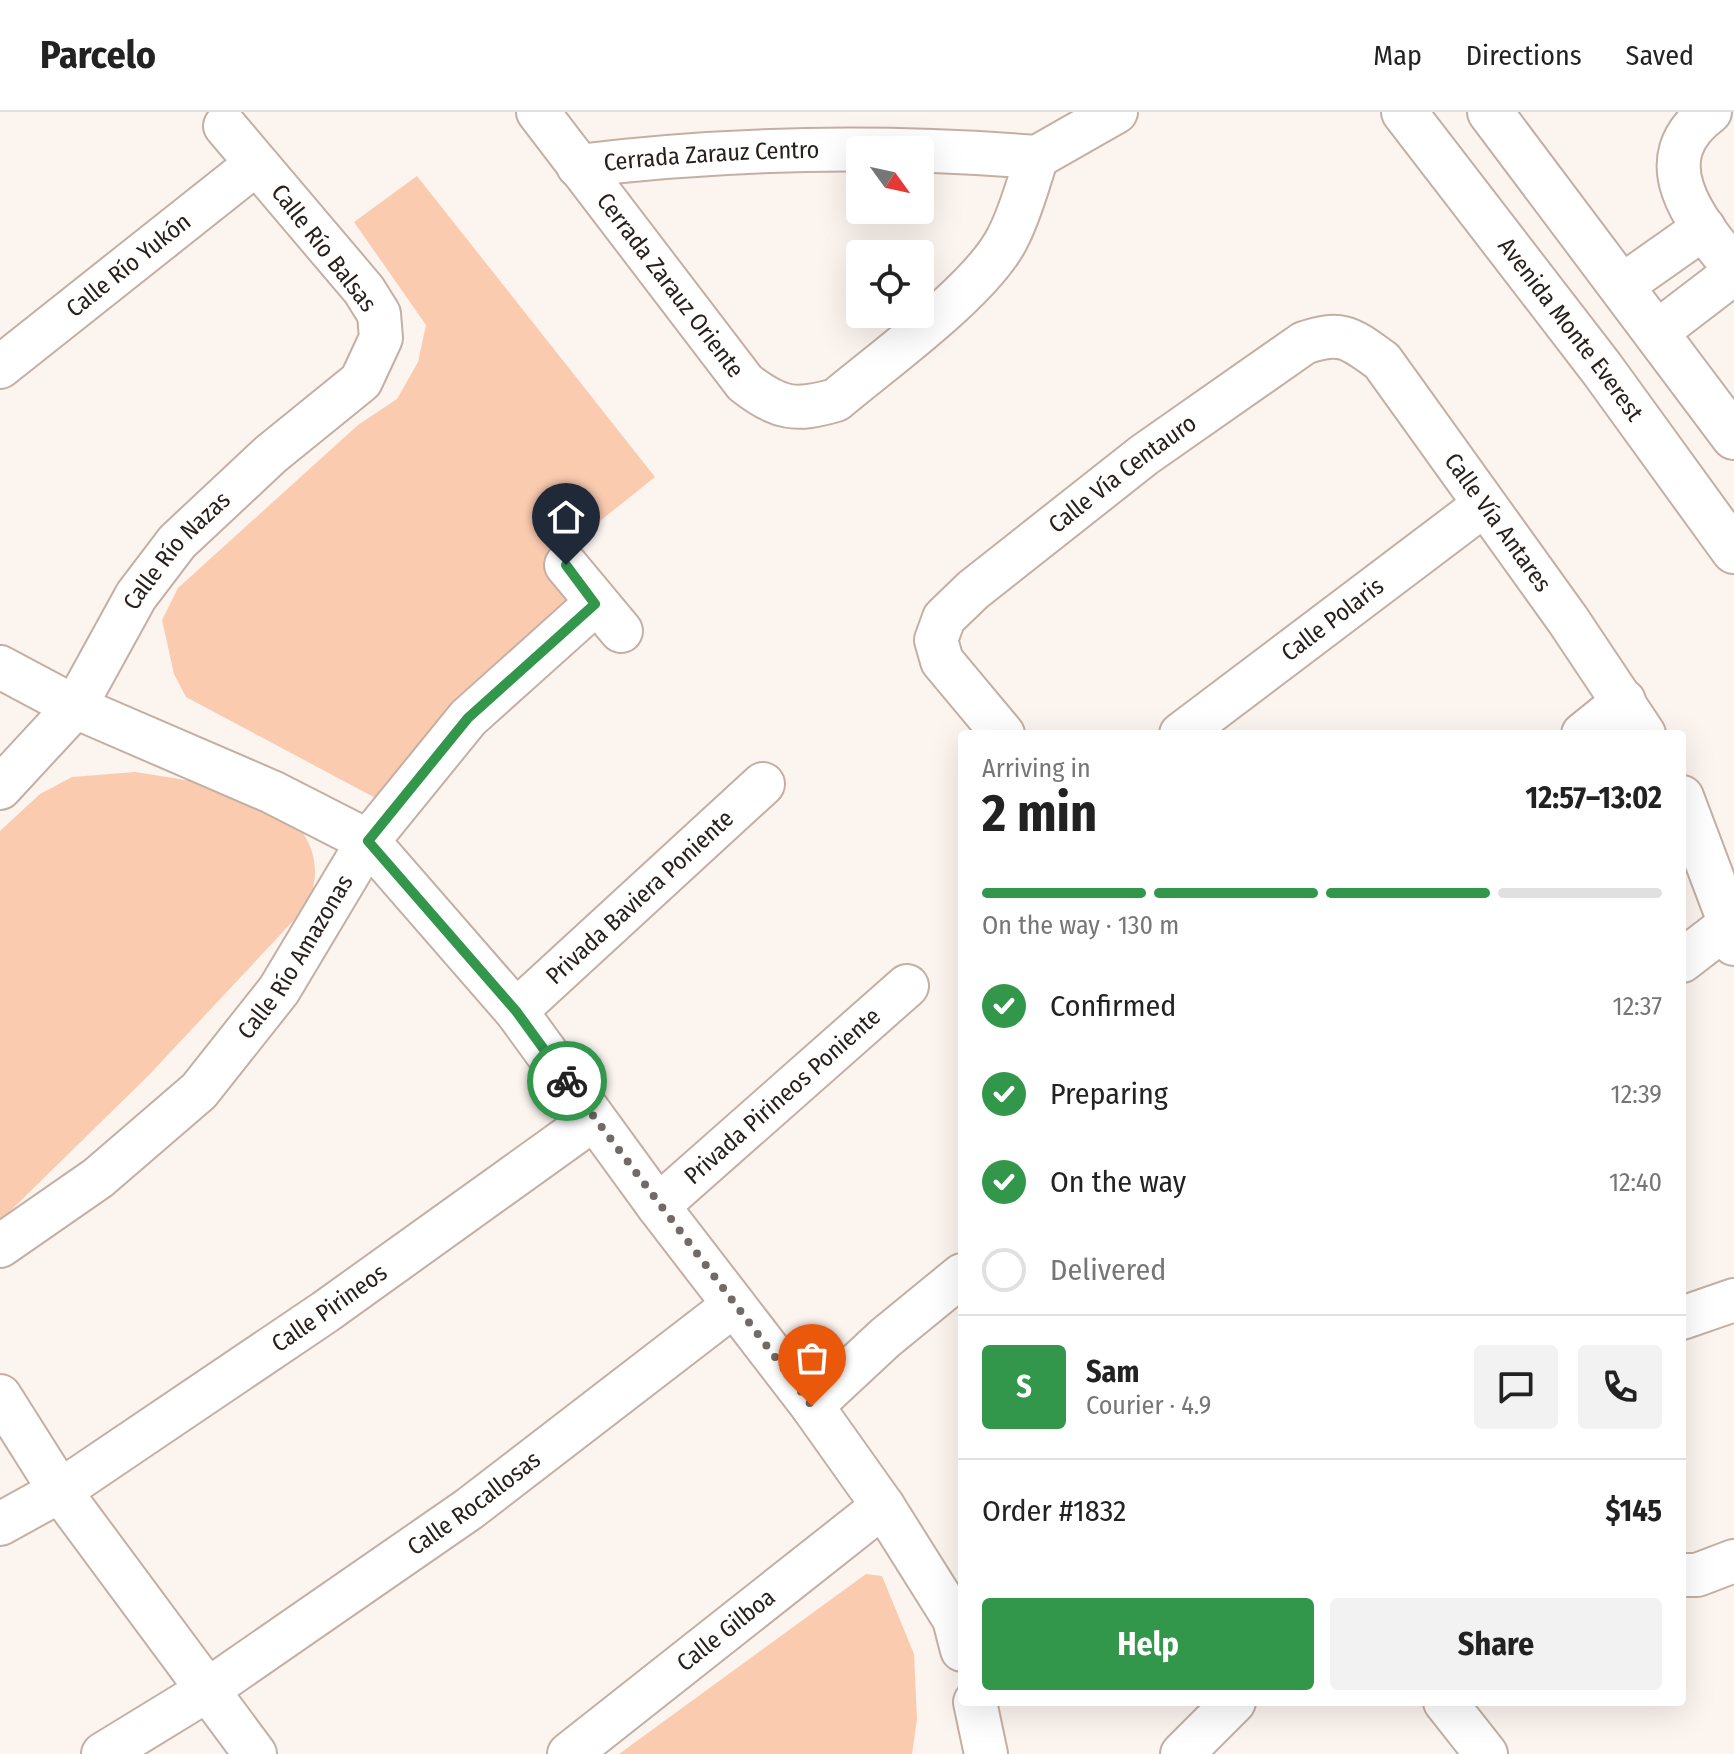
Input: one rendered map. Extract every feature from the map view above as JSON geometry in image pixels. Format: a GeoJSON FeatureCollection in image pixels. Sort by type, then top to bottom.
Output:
{"type":"FeatureCollection","features":[{"type":"Feature","properties":{"kind":"main road","name":"Avenida Monte Everest"},"geometry":{"type":"LineString","coordinates":[[1404,112],[1602,369],[1734,551]]}},
{"type":"Feature","properties":{"kind":"main road"},"geometry":{"type":"LineString","coordinates":[[1490,112],[1623,285],[1734,437]]}},
{"type":"Feature","properties":{"kind":"main road"},"geometry":{"type":"LineString","coordinates":[[1602,369],[1657,332]]}},
{"type":"Feature","properties":{"kind":"street","name":"Cerrada Zarauz Oriente"},"geometry":{"type":"LineString","coordinates":[[538,112],[745,383],[787,408],[810,408],[836,400],[964,291],[993,262],[1008,237],[1037,157]]}},
{"type":"Feature","properties":{"kind":"street"},"geometry":{"type":"LineString","coordinates":[[1037,157],[1116,112]]}},
{"type":"Feature","properties":{"kind":"street"},"geometry":{"type":"LineString","coordinates":[[1710,112],[1685,136],[1677,153],[1682,187],[1723,254]]}},
{"type":"Feature","properties":{"kind":"street","name":"Calle Río Balsas"},"geometry":{"type":"LineString","coordinates":[[225,126],[364,290],[379,314],[381,338]]}},
{"type":"Feature","properties":{"kind":"street","name":"Cerrada Zarauz Centro"},"geometry":{"type":"LineString","coordinates":[[578,166],[777,148],[945,149],[1037,157]]}},
{"type":"Feature","properties":{"kind":"street","name":"Calle Río Yukón"},"geometry":{"type":"LineString","coordinates":[[0,367],[256,164]]}},
{"type":"Feature","properties":{"kind":"street"},"geometry":{"type":"LineString","coordinates":[[1623,285],[1723,254]]}},
{"type":"Feature","properties":{"kind":"street"},"geometry":{"type":"LineString","coordinates":[[1657,332],[1723,254]]}},
{"type":"Feature","properties":{"kind":"street","name":"Calle Vía Antares"},"geometry":{"type":"LineString","coordinates":[[1331,334],[1357,343],[1382,361],[1634,717]]}},
{"type":"Feature","properties":{"kind":"street","name":"Calle Vía Centauro"},"geometry":{"type":"LineString","coordinates":[[1000,730],[942,661],[936,640],[944,618],[973,590],[1144,455],[1304,343],[1331,334]]}},
{"type":"Feature","properties":{"kind":"street","name":"Calle Río Nazas"},"geometry":{"type":"LineString","coordinates":[[0,788],[75,707],[136,596],[177,542],[271,454],[361,381],[381,338]]}},
{"type":"Feature","properties":{"kind":"street","name":"Calle Polaris"},"geometry":{"type":"LineString","coordinates":[[1186,730],[1369,595],[1484,505]]}},
{"type":"Feature","properties":{"kind":"street","name":"Calle Río Amazonas"},"geometry":{"type":"LineString","coordinates":[[0,1246],[98,1178],[199,1091],[279,990],[368,841],[468,718],[608,618],[566,565]]}},
{"type":"Feature","properties":{"kind":"street"},"geometry":{"type":"LineString","coordinates":[[0,667],[75,707],[272,792],[368,841],[516,1011],[658,1206],[812,1406],[883,1506],[958,1625]]}},
{"type":"Feature","properties":{"kind":"street"},"geometry":{"type":"LineString","coordinates":[[1595,730],[1634,717]]}},
{"type":"Feature","properties":{"kind":"street","name":"Privada Baviera Poniente"},"geometry":{"type":"LineString","coordinates":[[516,1011],[763,784]]}},
{"type":"Feature","properties":{"kind":"street"},"geometry":{"type":"LineString","coordinates":[[1686,808],[1732,934],[1686,959]]}},
{"type":"Feature","properties":{"kind":"street","name":"Privada Pirineos Poniente"},"geometry":{"type":"LineString","coordinates":[[658,1206],[907,986]]}},
{"type":"Feature","properties":{"kind":"street","name":"Calle Pirineos"},"geometry":{"type":"LineString","coordinates":[[0,1524],[60,1491],[325,1312],[594,1119]]}},
{"type":"Feature","properties":{"kind":"street"},"geometry":{"type":"LineString","coordinates":[[812,1406],[885,1338],[958,1278]]}},
{"type":"Feature","properties":{"kind":"street"},"geometry":{"type":"LineString","coordinates":[[1686,1317],[1734,1300]]}},
{"type":"Feature","properties":{"kind":"street","name":"Calle Rocallosas"},"geometry":{"type":"LineString","coordinates":[[103,1754],[206,1691],[469,1509],[734,1305]]}},
{"type":"Feature","properties":{"kind":"street"},"geometry":{"type":"LineString","coordinates":[[0,1396],[60,1491],[255,1754]]}},
{"type":"Feature","properties":{"kind":"street","name":"Calle Gilboa"},"geometry":{"type":"LineString","coordinates":[[569,1754],[883,1506]]}},
{"type":"Feature","properties":{"kind":"street"},"geometry":{"type":"LineString","coordinates":[[1686,1575],[1697,1575],[1734,1561]]}},
{"type":"Feature","properties":{"kind":"street"},"geometry":{"type":"LineString","coordinates":[[976,1706],[986,1754]]}},
{"type":"Feature","properties":{"kind":"street"},"geometry":{"type":"LineString","coordinates":[[1182,1754],[1230,1706]]}},
{"type":"Feature","properties":{"kind":"street"},"geometry":{"type":"LineString","coordinates":[[1448,1706],[1486,1754]]}},
{"type":"Feature","properties":{"kind":"shaded area"},"geometry":{"type":"Polygon","coordinates":[[[417,176],[655,477],[550,561],[586,609],[383,802],[186,697],[174,674],[162,620],[178,588],[358,425],[397,399],[418,362],[426,325],[354,222],[417,176]]]}},
{"type":"Feature","properties":{"kind":"shaded area"},"geometry":{"type":"Polygon","coordinates":[[[135,772],[217,787],[247,795],[273,807],[295,824],[310,845],[315,872],[310,903],[149,1075],[0,1221],[0,831],[40,794],[72,777],[135,772]]]}},
{"type":"Feature","properties":{"kind":"shaded area"},"geometry":{"type":"Polygon","coordinates":[[[866,1574],[882,1576],[914,1654],[917,1719],[912,1754],[619,1754],[866,1574]]]}},
{"type":"Feature","properties":{"kind":"way so far"},"geometry":{"type":"LineString","coordinates":[[567,1081],[658,1206],[812,1406]]}},
{"type":"Feature","properties":{"kind":"route"},"geometry":{"type":"LineString","coordinates":[[566,565],[595,604],[468,718],[368,841],[516,1011],[567,1081]]}}]}
